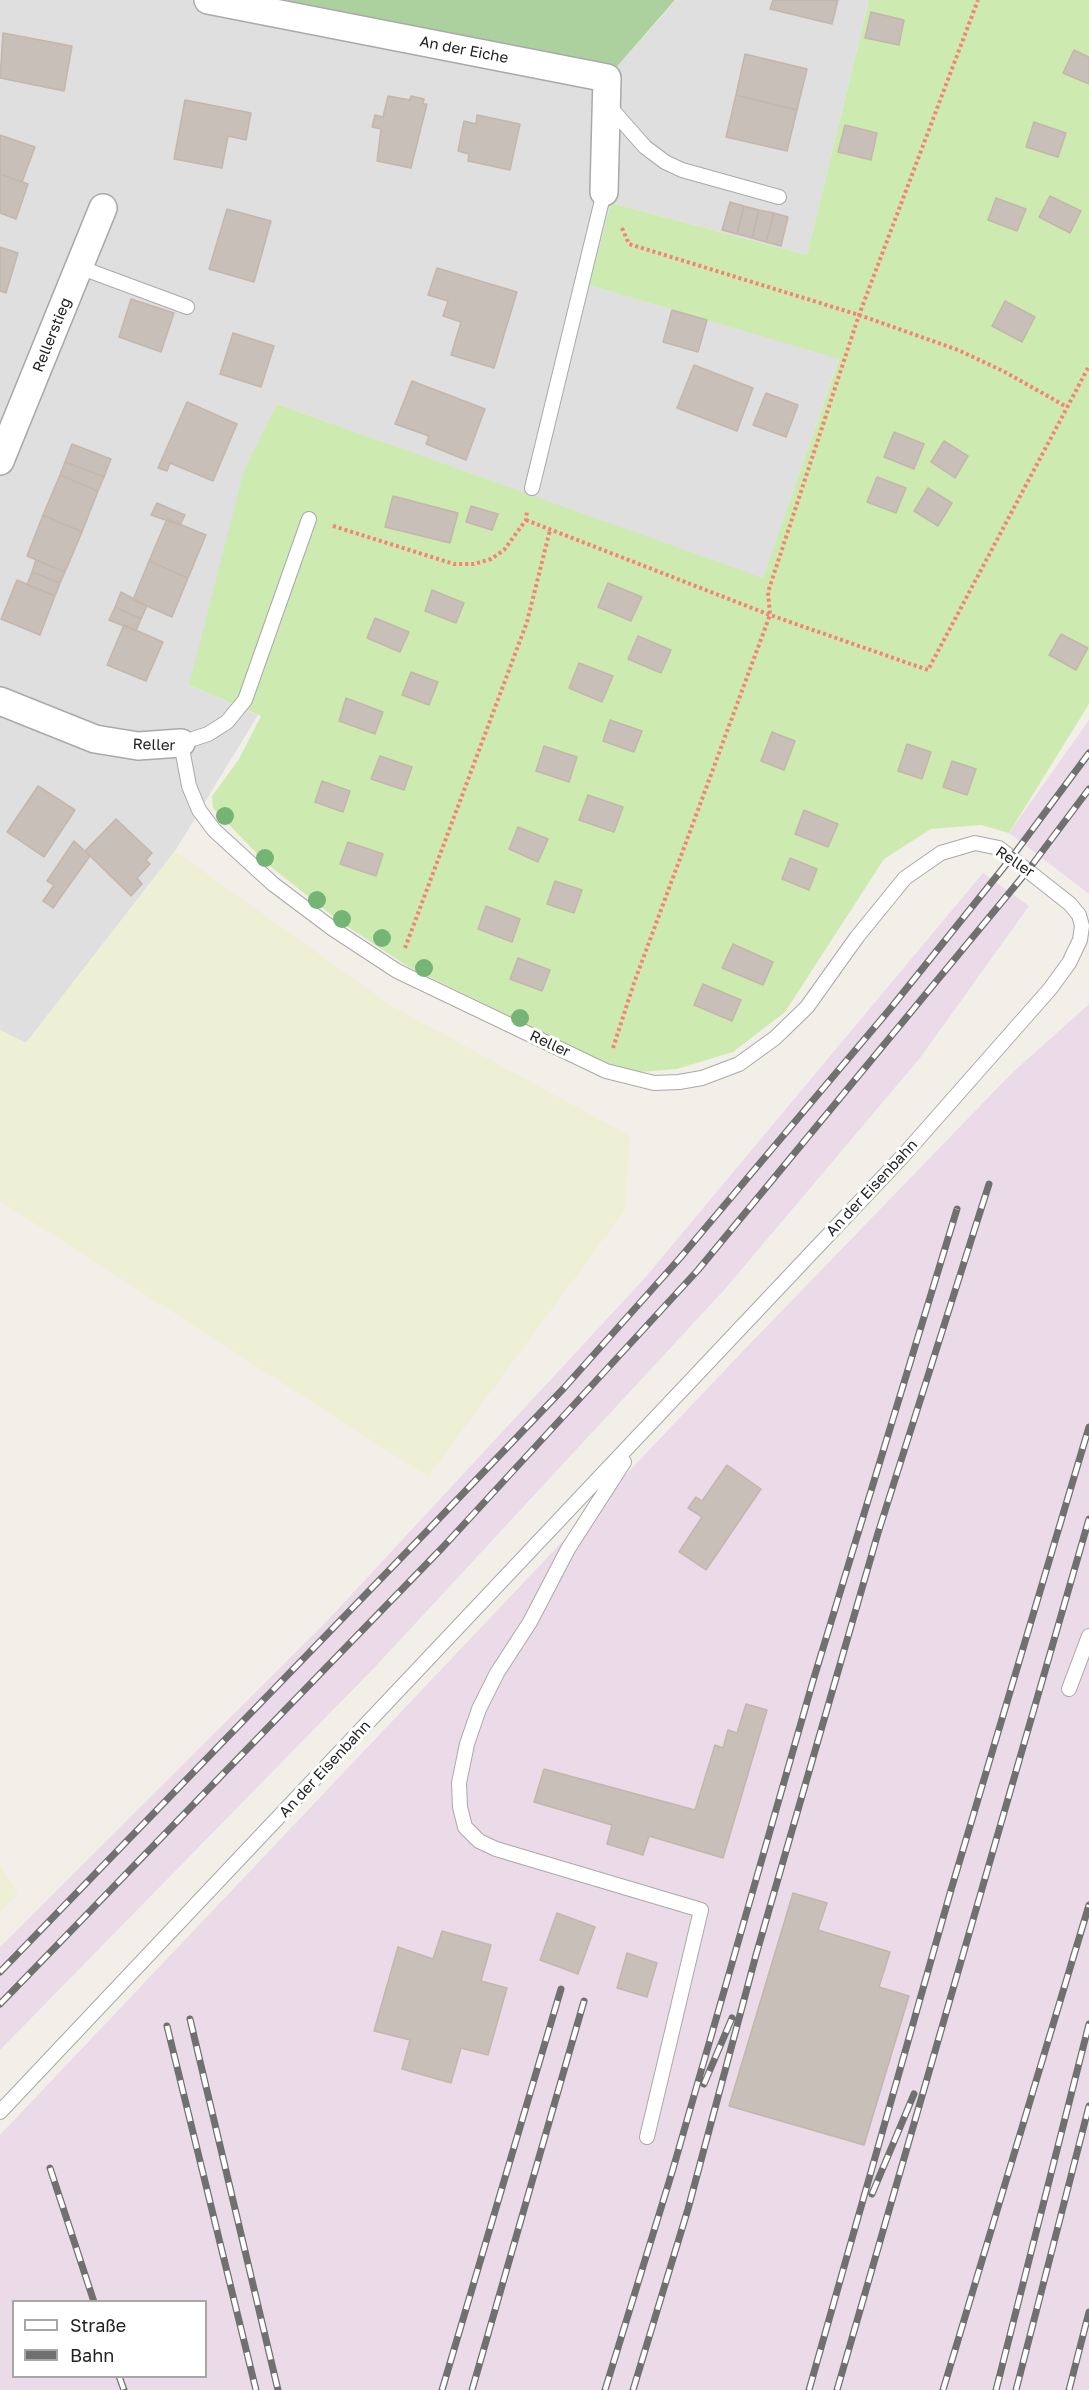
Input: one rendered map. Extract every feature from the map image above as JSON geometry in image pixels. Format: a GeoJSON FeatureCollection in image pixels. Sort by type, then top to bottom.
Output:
{"type":"FeatureCollection","features":[{"type":"Feature","properties":{"kind":"street","name":"An der Eiche"},"geometry":{"type":"LineString","coordinates":[[208,0],[607,78],[604,192]]}},
{"type":"Feature","properties":{"kind":"street","name":"Rellerstieg"},"geometry":{"type":"LineString","coordinates":[[0,461],[103,208]]}},
{"type":"Feature","properties":{"kind":"street","name":"Reller"},"geometry":{"type":"LineString","coordinates":[[0,701],[95,739],[138,746],[181,743]]}},
{"type":"Feature","properties":{"kind":"lane"},"geometry":{"type":"LineString","coordinates":[[607,104],[645,147],[665,162],[682,170],[779,196]]}},
{"type":"Feature","properties":{"kind":"lane"},"geometry":{"type":"LineString","coordinates":[[532,488],[604,192]]}},
{"type":"Feature","properties":{"kind":"lane"},"geometry":{"type":"LineString","coordinates":[[79,267],[187,307]]}},
{"type":"Feature","properties":{"kind":"lane"},"geometry":{"type":"LineString","coordinates":[[181,743],[208,734],[227,722],[245,700],[309,519]]}},
{"type":"Feature","properties":{"kind":"lane","name":"Reller"},"geometry":{"type":"LineString","coordinates":[[181,743],[189,786],[199,810],[214,830],[299,903],[397,971],[606,1071],[654,1083],[702,1078],[739,1064],[775,1038],[807,1007],[857,937],[905,878],[924,862],[957,847],[988,844],[999,848],[1029,869],[1060,894],[1078,915],[1085,938]]}},
{"type":"Feature","properties":{"kind":"lane","name":"An der Eisenbahn"},"geometry":{"type":"LineString","coordinates":[[0,2112],[649,1426],[1011,1036],[1069,963],[1085,938]]}},
{"type":"Feature","properties":{"kind":"lane","name":"An der Eisenbahn"},"geometry":{"type":"LineString","coordinates":[[647,2137],[701,1910],[496,1849],[479,1841],[465,1827],[460,1807],[459,1783],[467,1744],[479,1709],[497,1673],[530,1622],[568,1549],[649,1426]]}},
{"type":"Feature","properties":{"kind":"lane"},"geometry":{"type":"LineString","coordinates":[[1069,1689],[1089,1636]]}},
{"type":"Feature","properties":{"kind":"path"},"geometry":{"type":"LineString","coordinates":[[606,1071],[638,972],[770,615],[768,592],[859,315],[978,0]]}},
{"type":"Feature","properties":{"kind":"path"},"geometry":{"type":"LineString","coordinates":[[604,192],[629,244],[859,315],[958,350],[1005,372],[1067,407]]}},
{"type":"Feature","properties":{"kind":"path"},"geometry":{"type":"LineString","coordinates":[[526,520],[770,615],[928,670],[1089,366]]}},
{"type":"Feature","properties":{"kind":"path"},"geometry":{"type":"LineString","coordinates":[[309,519],[454,564],[491,559],[504,550],[526,520],[532,488]]}},
{"type":"Feature","properties":{"kind":"path"},"geometry":{"type":"LineString","coordinates":[[397,971],[527,622],[550,530]]}},
{"type":"Feature","properties":{"kind":"shaded area"},"geometry":{"type":"Polygon","coordinates":[[[0,0],[208,0],[607,78],[676,0],[869,0],[807,255],[611,203],[589,285],[839,358],[763,579],[277,404],[189,685],[258,715],[175,851],[26,1043],[0,1030],[0,0]]]}},
{"type":"Feature","properties":{"kind":"shaded area"},"geometry":{"type":"Polygon","coordinates":[[[1089,720],[1089,894],[1009,833],[1089,720]]]}},
{"type":"Feature","properties":{"kind":"shaded area"},"geometry":{"type":"Polygon","coordinates":[[[983,873],[1029,906],[920,1058],[725,1289],[375,1667],[0,2050],[0,1947],[327,1621],[643,1280],[983,873]]]}},
{"type":"Feature","properties":{"kind":"shaded area"},"geometry":{"type":"Polygon","coordinates":[[[1089,1004],[1089,2390],[0,2390],[0,2135],[743,1351],[1011,1074],[1089,1004]]]}},
{"type":"Feature","properties":{"kind":"green space"},"geometry":{"type":"Polygon","coordinates":[[[208,0],[675,0],[607,78],[208,0]]]}},
{"type":"Feature","properties":{"kind":"green space"},"geometry":{"type":"Polygon","coordinates":[[[869,0],[1089,0],[1089,704],[1009,833],[981,825],[931,829],[884,859],[785,1012],[733,1052],[677,1069],[639,1072],[605,1063],[407,966],[339,921],[266,863],[213,808],[212,796],[239,759],[261,716],[189,685],[244,470],[277,404],[763,578],[839,359],[589,285],[611,203],[807,255],[869,0]]]}},
{"type":"Feature","properties":{"kind":"green space"},"geometry":{"type":"Polygon","coordinates":[[[175,851],[392,1006],[630,1136],[625,1210],[428,1477],[0,1201],[0,1030],[26,1043],[175,851]]]}},
{"type":"Feature","properties":{"kind":"green space"},"geometry":{"type":"Polygon","coordinates":[[[0,1864],[18,1893],[0,1912],[0,1864]]]}},
{"type":"Feature","properties":{"kind":"building"},"geometry":{"type":"Polygon","coordinates":[[[773,0],[838,0],[832,24],[770,9],[773,0]]]}},
{"type":"Feature","properties":{"kind":"building"},"geometry":{"type":"Polygon","coordinates":[[[871,12],[904,20],[899,45],[865,38],[871,12]]]}},
{"type":"Feature","properties":{"kind":"building"},"geometry":{"type":"Polygon","coordinates":[[[3,33],[72,46],[64,91],[0,78],[3,33]]]}},
{"type":"Feature","properties":{"kind":"building"},"geometry":{"type":"Polygon","coordinates":[[[1074,50],[1089,57],[1089,84],[1063,73],[1074,50]]]}},
{"type":"Feature","properties":{"kind":"building"},"geometry":{"type":"Polygon","coordinates":[[[745,54],[807,69],[797,110],[736,95],[745,54]]]}},
{"type":"Feature","properties":{"kind":"building"},"geometry":{"type":"Polygon","coordinates":[[[736,95],[797,110],[787,151],[726,137],[736,95]]]}},
{"type":"Feature","properties":{"kind":"building"},"geometry":{"type":"Polygon","coordinates":[[[388,96],[410,100],[411,96],[424,99],[423,104],[427,104],[411,168],[377,161],[381,129],[372,127],[375,115],[383,117],[388,96]]]}},
{"type":"Feature","properties":{"kind":"building"},"geometry":{"type":"Polygon","coordinates":[[[185,100],[251,113],[246,140],[228,136],[222,168],[174,159],[185,100]]]}},
{"type":"Feature","properties":{"kind":"building"},"geometry":{"type":"Polygon","coordinates":[[[477,115],[520,124],[510,170],[468,161],[469,154],[458,151],[464,121],[476,124],[477,115]]]}},
{"type":"Feature","properties":{"kind":"building"},"geometry":{"type":"Polygon","coordinates":[[[1034,122],[1066,133],[1058,157],[1026,147],[1034,122]]]}},
{"type":"Feature","properties":{"kind":"building"},"geometry":{"type":"Polygon","coordinates":[[[845,125],[877,133],[871,160],[838,152],[845,125]]]}},
{"type":"Feature","properties":{"kind":"building"},"geometry":{"type":"Polygon","coordinates":[[[0,135],[35,147],[22,182],[0,174],[0,135]]]}},
{"type":"Feature","properties":{"kind":"building"},"geometry":{"type":"Polygon","coordinates":[[[0,174],[28,184],[16,219],[0,213],[0,174]]]}},
{"type":"Feature","properties":{"kind":"building"},"geometry":{"type":"Polygon","coordinates":[[[1050,196],[1081,211],[1070,233],[1039,217],[1050,196]]]}},
{"type":"Feature","properties":{"kind":"building"},"geometry":{"type":"Polygon","coordinates":[[[996,198],[1026,209],[1017,231],[988,220],[996,198]]]}},
{"type":"Feature","properties":{"kind":"building"},"geometry":{"type":"Polygon","coordinates":[[[730,202],[744,206],[737,234],[722,230],[730,202]]]}},
{"type":"Feature","properties":{"kind":"building"},"geometry":{"type":"Polygon","coordinates":[[[744,206],[759,210],[752,238],[737,234],[744,206]]]}},
{"type":"Feature","properties":{"kind":"building"},"geometry":{"type":"Polygon","coordinates":[[[227,209],[271,221],[254,282],[209,269],[227,209]]]}},
{"type":"Feature","properties":{"kind":"building"},"geometry":{"type":"Polygon","coordinates":[[[759,210],[774,213],[766,242],[752,238],[759,210]]]}},
{"type":"Feature","properties":{"kind":"building"},"geometry":{"type":"Polygon","coordinates":[[[774,213],[788,217],[781,246],[766,242],[774,213]]]}},
{"type":"Feature","properties":{"kind":"building"},"geometry":{"type":"Polygon","coordinates":[[[0,247],[18,253],[6,293],[0,291],[0,247]]]}},
{"type":"Feature","properties":{"kind":"building"},"geometry":{"type":"Polygon","coordinates":[[[437,268],[517,292],[494,368],[451,355],[461,322],[443,316],[448,301],[428,295],[437,268]]]}},
{"type":"Feature","properties":{"kind":"building"},"geometry":{"type":"Polygon","coordinates":[[[131,299],[174,313],[161,352],[119,337],[131,299]]]}},
{"type":"Feature","properties":{"kind":"building"},"geometry":{"type":"Polygon","coordinates":[[[1005,301],[1035,317],[1022,342],[992,326],[1005,301]]]}},
{"type":"Feature","properties":{"kind":"building"},"geometry":{"type":"Polygon","coordinates":[[[672,310],[707,320],[698,352],[663,342],[672,310]]]}},
{"type":"Feature","properties":{"kind":"building"},"geometry":{"type":"Polygon","coordinates":[[[233,333],[274,346],[261,387],[220,374],[233,333]]]}},
{"type":"Feature","properties":{"kind":"building"},"geometry":{"type":"Polygon","coordinates":[[[694,365],[753,388],[737,431],[677,408],[694,365]]]}},
{"type":"Feature","properties":{"kind":"building"},"geometry":{"type":"Polygon","coordinates":[[[412,381],[485,409],[466,460],[426,444],[429,436],[395,424],[412,381]]]}},
{"type":"Feature","properties":{"kind":"building"},"geometry":{"type":"Polygon","coordinates":[[[766,393],[798,405],[786,437],[753,425],[766,393]]]}},
{"type":"Feature","properties":{"kind":"building"},"geometry":{"type":"Polygon","coordinates":[[[187,402],[237,424],[213,481],[170,463],[167,471],[158,468],[187,402]]]}},
{"type":"Feature","properties":{"kind":"building"},"geometry":{"type":"Polygon","coordinates":[[[894,432],[924,444],[914,469],[884,457],[894,432]]]}},
{"type":"Feature","properties":{"kind":"building"},"geometry":{"type":"Polygon","coordinates":[[[944,441],[968,456],[955,478],[931,462],[944,441]]]}},
{"type":"Feature","properties":{"kind":"building"},"geometry":{"type":"Polygon","coordinates":[[[72,444],[111,459],[104,477],[65,462],[72,444]]]}},
{"type":"Feature","properties":{"kind":"building"},"geometry":{"type":"Polygon","coordinates":[[[65,462],[104,477],[98,491],[60,475],[65,462]]]}},
{"type":"Feature","properties":{"kind":"building"},"geometry":{"type":"Polygon","coordinates":[[[60,475],[98,491],[82,532],[43,515],[60,475]]]}},
{"type":"Feature","properties":{"kind":"building"},"geometry":{"type":"Polygon","coordinates":[[[877,477],[906,488],[896,513],[867,502],[877,477]]]}},
{"type":"Feature","properties":{"kind":"building"},"geometry":{"type":"Polygon","coordinates":[[[928,488],[952,503],[938,526],[914,511],[928,488]]]}},
{"type":"Feature","properties":{"kind":"building"},"geometry":{"type":"Polygon","coordinates":[[[393,496],[458,513],[450,543],[385,527],[393,496]]]}},
{"type":"Feature","properties":{"kind":"building"},"geometry":{"type":"Polygon","coordinates":[[[157,503],[185,515],[180,525],[151,515],[157,503]]]}},
{"type":"Feature","properties":{"kind":"building"},"geometry":{"type":"Polygon","coordinates":[[[471,506],[498,514],[492,530],[466,522],[471,506]]]}},
{"type":"Feature","properties":{"kind":"building"},"geometry":{"type":"Polygon","coordinates":[[[43,515],[82,532],[65,572],[27,556],[43,515]]]}},
{"type":"Feature","properties":{"kind":"building"},"geometry":{"type":"Polygon","coordinates":[[[167,519],[206,535],[188,578],[149,561],[167,519]]]}},
{"type":"Feature","properties":{"kind":"building"},"geometry":{"type":"Polygon","coordinates":[[[36,560],[65,572],[60,583],[32,572],[36,560]]]}},
{"type":"Feature","properties":{"kind":"building"},"geometry":{"type":"Polygon","coordinates":[[[149,561],[188,578],[172,617],[133,600],[149,561]]]}},
{"type":"Feature","properties":{"kind":"building"},"geometry":{"type":"Polygon","coordinates":[[[32,572],[60,583],[55,596],[27,585],[32,572]]]}},
{"type":"Feature","properties":{"kind":"building"},"geometry":{"type":"Polygon","coordinates":[[[17,580],[55,596],[40,635],[1,619],[17,580]]]}},
{"type":"Feature","properties":{"kind":"building"},"geometry":{"type":"Polygon","coordinates":[[[608,583],[642,597],[631,621],[598,607],[608,583]]]}},
{"type":"Feature","properties":{"kind":"building"},"geometry":{"type":"Polygon","coordinates":[[[432,590],[464,603],[456,623],[425,611],[432,590]]]}},
{"type":"Feature","properties":{"kind":"building"},"geometry":{"type":"Polygon","coordinates":[[[121,592],[147,606],[141,619],[115,607],[121,592]]]}},
{"type":"Feature","properties":{"kind":"building"},"geometry":{"type":"Polygon","coordinates":[[[115,607],[141,619],[136,631],[109,620],[115,607]]]}},
{"type":"Feature","properties":{"kind":"building"},"geometry":{"type":"Polygon","coordinates":[[[375,618],[409,632],[400,652],[367,638],[375,618]]]}},
{"type":"Feature","properties":{"kind":"building"},"geometry":{"type":"Polygon","coordinates":[[[124,625],[163,642],[146,681],[107,665],[124,625]]]}},
{"type":"Feature","properties":{"kind":"building"},"geometry":{"type":"Polygon","coordinates":[[[1061,634],[1088,648],[1076,670],[1049,655],[1061,634]]]}},
{"type":"Feature","properties":{"kind":"building"},"geometry":{"type":"Polygon","coordinates":[[[638,636],[671,650],[661,673],[628,659],[638,636]]]}},
{"type":"Feature","properties":{"kind":"building"},"geometry":{"type":"Polygon","coordinates":[[[579,663],[613,676],[602,702],[569,688],[579,663]]]}},
{"type":"Feature","properties":{"kind":"building"},"geometry":{"type":"Polygon","coordinates":[[[411,672],[438,682],[429,705],[402,695],[411,672]]]}},
{"type":"Feature","properties":{"kind":"building"},"geometry":{"type":"Polygon","coordinates":[[[346,698],[383,712],[375,734],[339,721],[346,698]]]}},
{"type":"Feature","properties":{"kind":"building"},"geometry":{"type":"Polygon","coordinates":[[[610,720],[642,731],[634,752],[603,741],[610,720]]]}},
{"type":"Feature","properties":{"kind":"building"},"geometry":{"type":"Polygon","coordinates":[[[772,732],[795,741],[784,770],[761,761],[772,732]]]}},
{"type":"Feature","properties":{"kind":"building"},"geometry":{"type":"Polygon","coordinates":[[[907,744],[931,752],[922,779],[898,771],[907,744]]]}},
{"type":"Feature","properties":{"kind":"building"},"geometry":{"type":"Polygon","coordinates":[[[544,746],[577,757],[569,782],[536,771],[544,746]]]}},
{"type":"Feature","properties":{"kind":"building"},"geometry":{"type":"Polygon","coordinates":[[[380,756],[412,767],[404,790],[371,779],[380,756]]]}},
{"type":"Feature","properties":{"kind":"building"},"geometry":{"type":"Polygon","coordinates":[[[952,761],[976,769],[967,795],[943,787],[952,761]]]}},
{"type":"Feature","properties":{"kind":"building"},"geometry":{"type":"Polygon","coordinates":[[[322,781],[350,791],[343,812],[315,802],[322,781]]]}},
{"type":"Feature","properties":{"kind":"building"},"geometry":{"type":"Polygon","coordinates":[[[38,786],[75,810],[44,857],[7,832],[38,786]]]}},
{"type":"Feature","properties":{"kind":"building"},"geometry":{"type":"Polygon","coordinates":[[[588,795],[623,807],[614,832],[579,820],[588,795]]]}},
{"type":"Feature","properties":{"kind":"building"},"geometry":{"type":"Polygon","coordinates":[[[804,810],[838,824],[828,847],[795,834],[804,810]]]}},
{"type":"Feature","properties":{"kind":"building"},"geometry":{"type":"Polygon","coordinates":[[[116,819],[152,853],[146,860],[150,864],[137,878],[142,884],[131,896],[85,851],[116,819]]]}},
{"type":"Feature","properties":{"kind":"building"},"geometry":{"type":"Polygon","coordinates":[[[518,827],[548,839],[538,862],[509,849],[518,827]]]}},
{"type":"Feature","properties":{"kind":"building"},"geometry":{"type":"Polygon","coordinates":[[[74,841],[90,856],[53,908],[43,901],[54,885],[47,881],[74,841]]]}},
{"type":"Feature","properties":{"kind":"building"},"geometry":{"type":"Polygon","coordinates":[[[348,842],[383,854],[376,876],[340,864],[348,842]]]}},
{"type":"Feature","properties":{"kind":"building"},"geometry":{"type":"Polygon","coordinates":[[[790,858],[817,869],[809,890],[782,879],[790,858]]]}},
{"type":"Feature","properties":{"kind":"building"},"geometry":{"type":"Polygon","coordinates":[[[555,881],[582,890],[574,913],[547,904],[555,881]]]}},
{"type":"Feature","properties":{"kind":"building"},"geometry":{"type":"Polygon","coordinates":[[[486,906],[520,919],[512,942],[478,929],[486,906]]]}},
{"type":"Feature","properties":{"kind":"building"},"geometry":{"type":"Polygon","coordinates":[[[733,944],[773,962],[763,985],[722,968],[733,944]]]}},
{"type":"Feature","properties":{"kind":"building"},"geometry":{"type":"Polygon","coordinates":[[[518,958],[550,970],[542,991],[510,979],[518,958]]]}},
{"type":"Feature","properties":{"kind":"building"},"geometry":{"type":"Polygon","coordinates":[[[703,984],[741,1000],[732,1021],[694,1005],[703,984]]]}},
{"type":"Feature","properties":{"kind":"building"},"geometry":{"type":"Polygon","coordinates":[[[727,1465],[761,1489],[706,1570],[679,1552],[702,1517],[688,1508],[696,1497],[702,1501],[727,1465]]]}},
{"type":"Feature","properties":{"kind":"building"},"geometry":{"type":"Polygon","coordinates":[[[746,1704],[767,1710],[723,1858],[649,1836],[643,1855],[607,1844],[612,1825],[534,1802],[544,1769],[695,1810],[715,1745],[723,1748],[728,1730],[737,1733],[746,1704]]]}},
{"type":"Feature","properties":{"kind":"building"},"geometry":{"type":"Polygon","coordinates":[[[793,1893],[827,1903],[818,1930],[890,1952],[879,1987],[909,1996],[864,2145],[729,2106],[793,1893]]]}},
{"type":"Feature","properties":{"kind":"building"},"geometry":{"type":"Polygon","coordinates":[[[557,1913],[595,1927],[578,1974],[540,1960],[557,1913]]]}},
{"type":"Feature","properties":{"kind":"building"},"geometry":{"type":"Polygon","coordinates":[[[442,1931],[491,1945],[481,1981],[507,1988],[488,2055],[461,2048],[451,2083],[402,2069],[410,2040],[374,2031],[398,1947],[433,1959],[442,1931]]]}},
{"type":"Feature","properties":{"kind":"building"},"geometry":{"type":"Polygon","coordinates":[[[627,1953],[657,1963],[647,1997],[617,1988],[627,1953]]]}},
{"type":"Feature","properties":{"kind":"railway"},"geometry":{"type":"LineString","coordinates":[[0,1972],[564,1388],[680,1258],[890,1009],[1012,857],[1089,753]]}},
{"type":"Feature","properties":{"kind":"railway"},"geometry":{"type":"LineString","coordinates":[[0,2004],[443,1547],[698,1270],[1029,869],[1089,789]]}},
{"type":"Feature","properties":{"kind":"railway"},"geometry":{"type":"LineString","coordinates":[[633,2390],[688,2209],[756,1955],[878,1533],[989,1184]]}},
{"type":"Feature","properties":{"kind":"railway"},"geometry":{"type":"LineString","coordinates":[[605,2390],[673,2169],[813,1681],[957,1209]]}},
{"type":"Feature","properties":{"kind":"railway"},"geometry":{"type":"LineString","coordinates":[[809,2390],[951,1890],[1089,1427]]}},
{"type":"Feature","properties":{"kind":"railway"},"geometry":{"type":"LineString","coordinates":[[837,2390],[1089,1519]]}},
{"type":"Feature","properties":{"kind":"railway"},"geometry":{"type":"LineString","coordinates":[[943,2390],[1089,1905]]}},
{"type":"Feature","properties":{"kind":"railway"},"geometry":{"type":"LineString","coordinates":[[442,2390],[561,1989]]}},
{"type":"Feature","properties":{"kind":"railway"},"geometry":{"type":"LineString","coordinates":[[472,2390],[584,2001]]}},
{"type":"Feature","properties":{"kind":"railway"},"geometry":{"type":"LineString","coordinates":[[704,2084],[732,2018]]}},
{"type":"Feature","properties":{"kind":"railway"},"geometry":{"type":"LineString","coordinates":[[190,2019],[278,2390]]}},
{"type":"Feature","properties":{"kind":"railway"},"geometry":{"type":"LineString","coordinates":[[996,2390],[1089,2024]]}},
{"type":"Feature","properties":{"kind":"railway"},"geometry":{"type":"LineString","coordinates":[[167,2026],[256,2390]]}},
{"type":"Feature","properties":{"kind":"railway"},"geometry":{"type":"LineString","coordinates":[[872,2194],[914,2094]]}},
{"type":"Feature","properties":{"kind":"railway"},"geometry":{"type":"LineString","coordinates":[[1016,2390],[1089,2106]]}},
{"type":"Feature","properties":{"kind":"railway"},"geometry":{"type":"LineString","coordinates":[[50,2168],[93,2300]]}},
{"type":"Feature","properties":{"kind":"railway"},"geometry":{"type":"LineString","coordinates":[[1069,2390],[1089,2312]]}},
{"type":"Feature","properties":{"kind":"railway"},"geometry":{"type":"LineString","coordinates":[[120,2378],[124,2390]]}}]}
